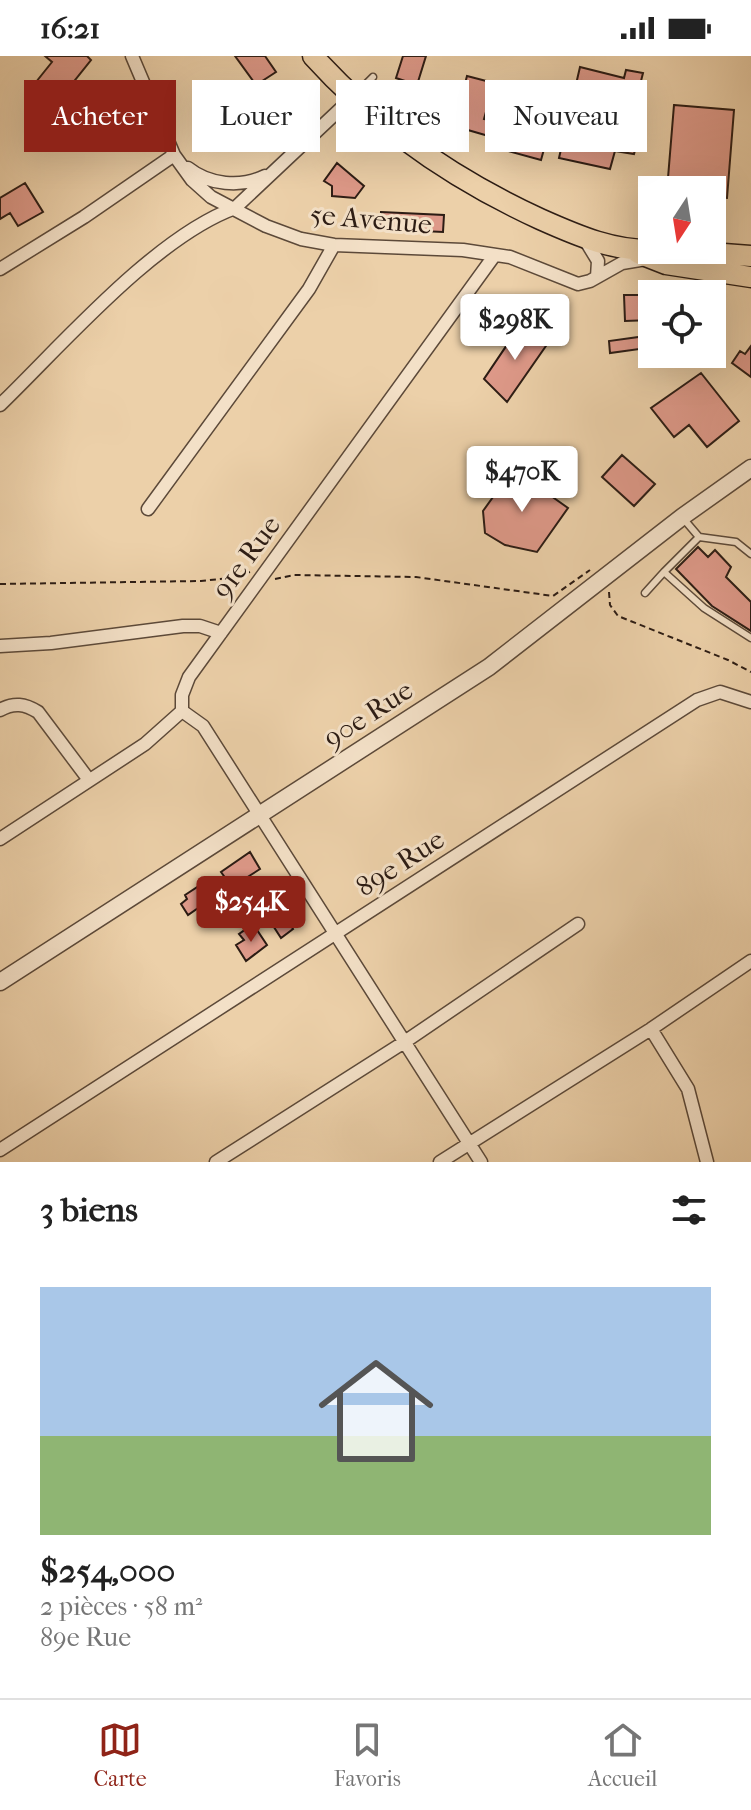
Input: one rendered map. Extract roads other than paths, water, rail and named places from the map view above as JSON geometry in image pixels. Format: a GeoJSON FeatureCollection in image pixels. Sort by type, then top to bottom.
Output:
{"type":"FeatureCollection","features":[{"type":"Feature","properties":{"kind":"main road"},"geometry":{"type":"LineString","coordinates":[[313,56],[336,81]]}},
{"type":"Feature","properties":{"kind":"main road"},"geometry":{"type":"LineString","coordinates":[[420,152],[465,182],[584,238],[638,251]]}},
{"type":"Feature","properties":{"kind":"main road"},"geometry":{"type":"LineString","coordinates":[[726,254],[751,256]]}},
{"type":"Feature","properties":{"kind":"main road"},"geometry":{"type":"LineString","coordinates":[[684,264],[713,273],[751,277]]}},
{"type":"Feature","properties":{"kind":"street","name":"5e Avenue"},"geometry":{"type":"LineString","coordinates":[[132,56],[174,155],[211,197],[266,226],[301,239],[334,245],[463,250],[529,263],[578,284],[638,257]]}},
{"type":"Feature","properties":{"kind":"street"},"geometry":{"type":"LineString","coordinates":[[0,405],[112,295],[164,251],[214,216],[235,208],[336,113]]}},
{"type":"Feature","properties":{"kind":"street"},"geometry":{"type":"LineString","coordinates":[[0,269],[84,217],[174,155],[194,172],[222,182],[246,182],[274,172]]}},
{"type":"Feature","properties":{"kind":"street"},"geometry":{"type":"LineString","coordinates":[[584,238],[598,261],[597,277]]}},
{"type":"Feature","properties":{"kind":"street"},"geometry":{"type":"LineString","coordinates":[[148,509],[309,289],[334,245]]}},
{"type":"Feature","properties":{"kind":"street","name":"91e Rue"},"geometry":{"type":"LineString","coordinates":[[182,711],[184,686],[494,256]]}},
{"type":"Feature","properties":{"kind":"street","name":"90e Rue"},"geometry":{"type":"LineString","coordinates":[[0,982],[489,667],[682,517],[751,468]]}},
{"type":"Feature","properties":{"kind":"street"},"geometry":{"type":"LineString","coordinates":[[0,646],[51,643],[183,626],[200,626],[221,633]]}},
{"type":"Feature","properties":{"kind":"street","name":"89e Rue"},"geometry":{"type":"LineString","coordinates":[[0,1150],[697,700],[720,692],[751,702]]}},
{"type":"Feature","properties":{"kind":"street"},"geometry":{"type":"LineString","coordinates":[[0,710],[16,704],[38,712],[89,780]]}},
{"type":"Feature","properties":{"kind":"street"},"geometry":{"type":"LineString","coordinates":[[0,839],[145,744],[182,711],[203,726],[338,932],[481,1162]]}},
{"type":"Feature","properties":{"kind":"street"},"geometry":{"type":"LineString","coordinates":[[216,1162],[406,1041],[578,924]]}},
{"type":"Feature","properties":{"kind":"street"},"geometry":{"type":"LineString","coordinates":[[440,1162],[651,1029],[751,961]]}},
{"type":"Feature","properties":{"kind":"street"},"geometry":{"type":"LineString","coordinates":[[651,1029],[688,1089],[707,1162]]}},
{"type":"Feature","properties":{"kind":"lane"},"geometry":{"type":"LineString","coordinates":[[370,80],[373,77]]}},
{"type":"Feature","properties":{"kind":"lane"},"geometry":{"type":"LineString","coordinates":[[682,517],[699,537],[736,542],[751,554]]}},
{"type":"Feature","properties":{"kind":"lane"},"geometry":{"type":"LineString","coordinates":[[645,593],[699,537]]}},
{"type":"Feature","properties":{"kind":"lane"},"geometry":{"type":"LineString","coordinates":[[664,572],[704,608],[751,638]]}}]}
